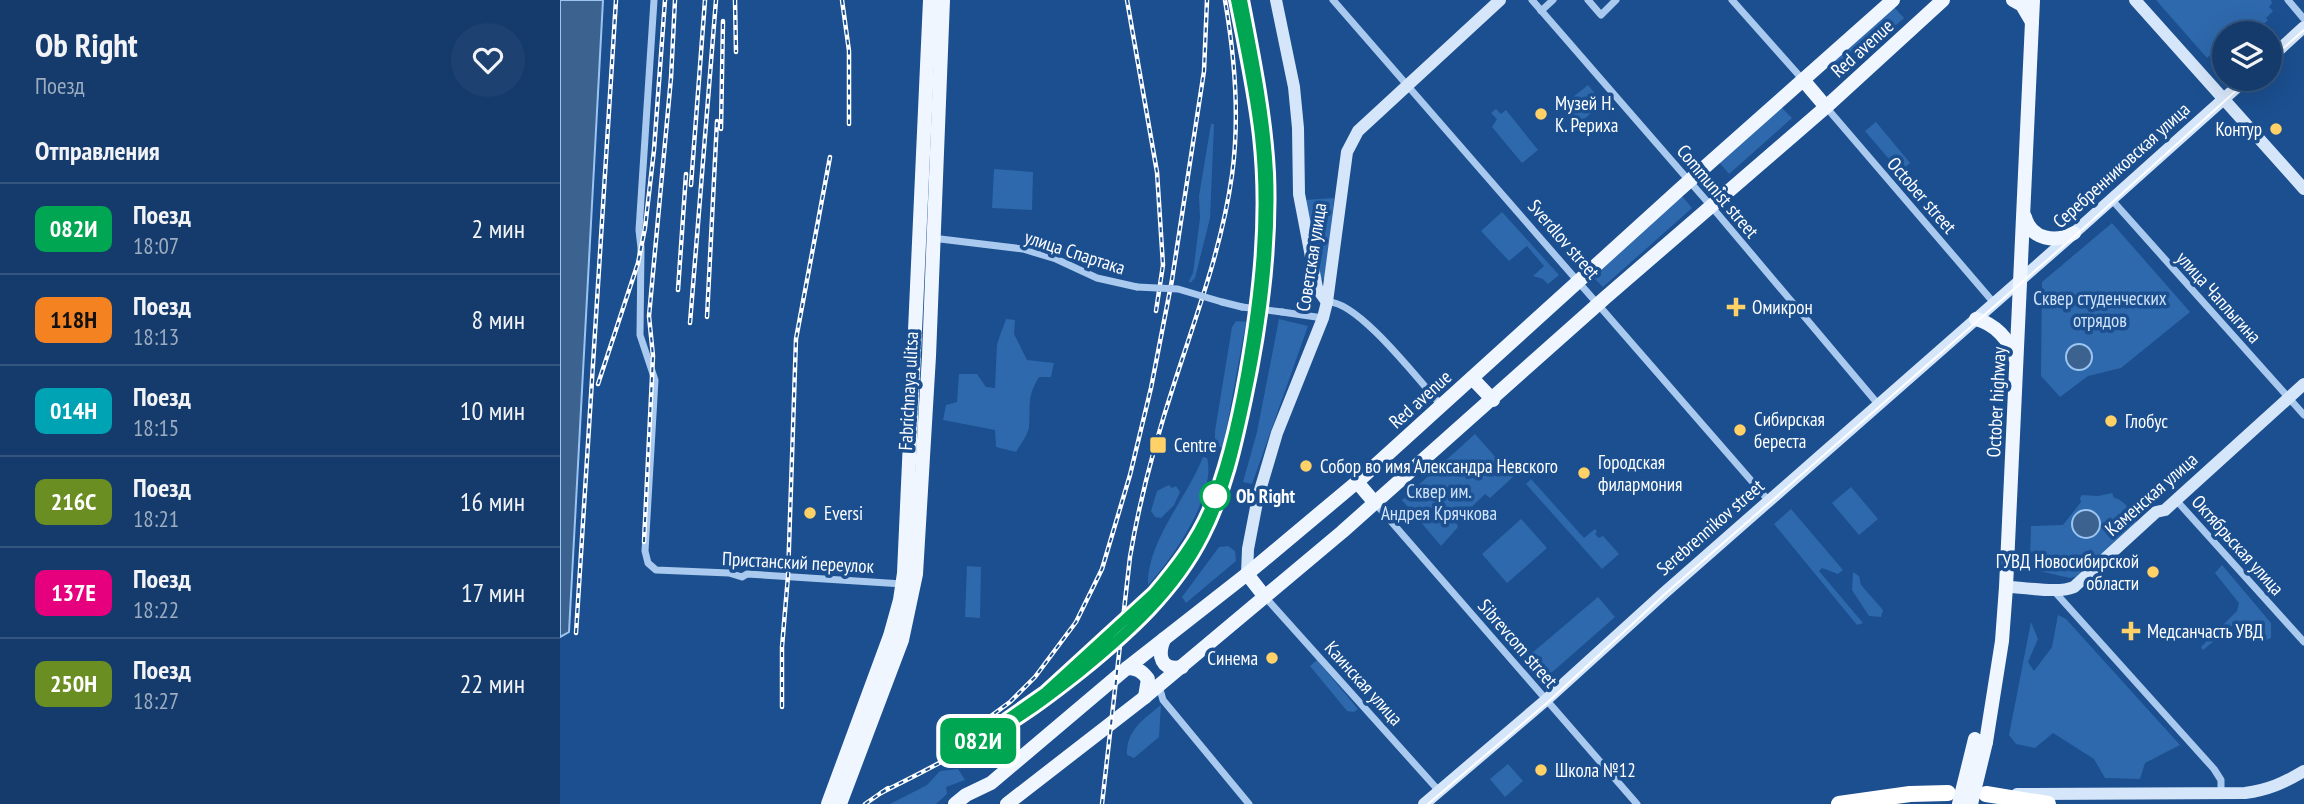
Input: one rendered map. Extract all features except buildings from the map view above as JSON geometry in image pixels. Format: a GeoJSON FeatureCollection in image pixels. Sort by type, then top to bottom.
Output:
{"type":"FeatureCollection","features":[{"type":"Feature","properties":{"kind":"highway"},"geometry":{"type":"LineString","coordinates":[[1839,804],[1910,794],[1954,799]]}},
{"type":"Feature","properties":{"kind":"highway"},"geometry":{"type":"LineString","coordinates":[[1986,794],[2048,804]]}},
{"type":"Feature","properties":{"kind":"main road","name":"Fabrichnaya ulitsa"},"geometry":{"type":"LineString","coordinates":[[846,772],[908,585],[924,463],[930,0]]}},
{"type":"Feature","properties":{"kind":"main road","name":"Fabrichnaya ulitsa"},"geometry":{"type":"LineString","coordinates":[[927,237],[943,0]]}},
{"type":"Feature","properties":{"kind":"main road","name":"Red avenue"},"geometry":{"type":"LineString","coordinates":[[955,804],[966,795],[991,783],[1127,668],[1357,482],[1893,0]]}},
{"type":"Feature","properties":{"kind":"main road"},"geometry":{"type":"LineString","coordinates":[[2013,0],[2022,5],[2033,23]]}},
{"type":"Feature","properties":{"kind":"main road","name":"October highway"},"geometry":{"type":"LineString","coordinates":[[1971,804],[2002,641],[2034,0]]}},
{"type":"Feature","properties":{"kind":"main road","name":"Red avenue"},"geometry":{"type":"LineString","coordinates":[[1007,804],[1159,686],[1375,503],[1826,107],[1936,2]]}},
{"type":"Feature","properties":{"kind":"main road"},"geometry":{"type":"LineString","coordinates":[[1804,81],[1826,107]]}},
{"type":"Feature","properties":{"kind":"main road"},"geometry":{"type":"LineString","coordinates":[[2024,213],[2026,222],[2043,237],[2064,239],[2074,233]]}},
{"type":"Feature","properties":{"kind":"main road"},"geometry":{"type":"LineString","coordinates":[[1976,319],[2005,337],[2012,348],[2017,365]]}},
{"type":"Feature","properties":{"kind":"main road"},"geometry":{"type":"LineString","coordinates":[[1472,377],[1493,400]]}},
{"type":"Feature","properties":{"kind":"main road"},"geometry":{"type":"LineString","coordinates":[[1357,482],[1375,503]]}},
{"type":"Feature","properties":{"kind":"main road"},"geometry":{"type":"LineString","coordinates":[[1247,573],[1265,597]]}},
{"type":"Feature","properties":{"kind":"main road"},"geometry":{"type":"LineString","coordinates":[[1165,638],[1159,658],[1170,668],[1182,667]]}},
{"type":"Feature","properties":{"kind":"main road"},"geometry":{"type":"LineString","coordinates":[[1127,668],[1136,668],[1143,672],[1147,679],[1145,697]]}},
{"type":"Feature","properties":{"kind":"main road"},"geometry":{"type":"LineString","coordinates":[[1954,799],[1981,741]]}},
{"type":"Feature","properties":{"kind":"main road"},"geometry":{"type":"LineString","coordinates":[[828,804],[846,772]]}},
{"type":"Feature","properties":{"kind":"main road"},"geometry":{"type":"LineString","coordinates":[[840,804],[846,772]]}},
{"type":"Feature","properties":{"kind":"main road"},"geometry":{"type":"LineString","coordinates":[[969,804],[991,783]]}},
{"type":"Feature","properties":{"kind":"street","name":"Пристанский переулок"},"geometry":{"type":"LineString","coordinates":[[654,0],[639,230],[640,335],[655,380],[645,551],[648,563],[656,570],[908,585]]}},
{"type":"Feature","properties":{"kind":"street"},"geometry":{"type":"LineString","coordinates":[[1276,0],[1294,87],[1299,194],[1317,288],[1327,302],[1335,301],[1364,320],[1442,406]]}},
{"type":"Feature","properties":{"kind":"street","name":"Sverdlov street"},"geometry":{"type":"LineString","coordinates":[[1333,0],[1769,501]]}},
{"type":"Feature","properties":{"kind":"street","name":"Советская улица"},"geometry":{"type":"LineString","coordinates":[[1247,573],[1248,549],[1258,497],[1276,433],[1327,302],[1347,152],[1358,131],[1500,0]]}},
{"type":"Feature","properties":{"kind":"street","name":"Communist street"},"geometry":{"type":"LineString","coordinates":[[1532,0],[1878,404]]}},
{"type":"Feature","properties":{"kind":"street"},"geometry":{"type":"LineString","coordinates":[[1541,10],[1553,0]]}},
{"type":"Feature","properties":{"kind":"street"},"geometry":{"type":"LineString","coordinates":[[1588,0],[1601,15],[1616,0]]}},
{"type":"Feature","properties":{"kind":"street"},"geometry":{"type":"LineString","coordinates":[[1732,0],[1804,81]]}},
{"type":"Feature","properties":{"kind":"street"},"geometry":{"type":"LineString","coordinates":[[2135,0],[2304,190]]}},
{"type":"Feature","properties":{"kind":"street"},"geometry":{"type":"LineString","coordinates":[[2288,0],[2304,19]]}},
{"type":"Feature","properties":{"kind":"street"},"geometry":{"type":"LineString","coordinates":[[2282,47],[2304,27]]}},
{"type":"Feature","properties":{"kind":"street","name":"Серебренниковская улица"},"geometry":{"type":"LineString","coordinates":[[2021,280],[2233,91]]}},
{"type":"Feature","properties":{"kind":"street","name":"October street"},"geometry":{"type":"LineString","coordinates":[[1826,107],[1994,303]]}},
{"type":"Feature","properties":{"kind":"street","name":"улица Чаплыгина"},"geometry":{"type":"LineString","coordinates":[[2112,200],[2304,415]]}},
{"type":"Feature","properties":{"kind":"street","name":"улица Спартака"},"geometry":{"type":"LineString","coordinates":[[927,237],[1023,249],[1056,259],[1097,278],[1137,287],[1178,289],[1242,307],[1323,318]]}},
{"type":"Feature","properties":{"kind":"street","name":"Serebrennikov street"},"geometry":{"type":"LineString","coordinates":[[1424,804],[1546,700],[2021,280]]}},
{"type":"Feature","properties":{"kind":"street","name":"Каменская улица"},"geometry":{"type":"LineString","coordinates":[[2006,587],[2068,590],[2080,583],[2156,512],[2165,510],[2304,384]]}},
{"type":"Feature","properties":{"kind":"street","name":"Октябрьская улица"},"geometry":{"type":"LineString","coordinates":[[2176,500],[2304,642]]}},
{"type":"Feature","properties":{"kind":"street","name":"Sibrevcom street"},"geometry":{"type":"LineString","coordinates":[[1375,503],[1637,804]]}},
{"type":"Feature","properties":{"kind":"street"},"geometry":{"type":"LineString","coordinates":[[2053,590],[2214,769],[2221,780],[2221,792]]}},
{"type":"Feature","properties":{"kind":"street","name":"Каинская улица"},"geometry":{"type":"LineString","coordinates":[[1265,597],[1439,791]]}},
{"type":"Feature","properties":{"kind":"street"},"geometry":{"type":"LineString","coordinates":[[1159,686],[1163,700],[1249,804]]}},
{"type":"Feature","properties":{"kind":"street"},"geometry":{"type":"LineString","coordinates":[[1986,794],[2266,790],[2285,783],[2304,771]]}},
{"type":"Feature","properties":{"kind":"green space"},"geometry":{"type":"Polygon","coordinates":[[[2156,0],[2271,0],[2269,7],[2273,11],[2266,18],[2267,21],[2212,21],[2212,53],[2207,58],[2156,0]]]}},
{"type":"Feature","properties":{"kind":"green space"},"geometry":{"type":"Polygon","coordinates":[[[1894,7],[1904,18],[1842,73],[1832,62],[1894,7]]]}},
{"type":"Feature","properties":{"kind":"green space"},"geometry":{"type":"Polygon","coordinates":[[[1588,85],[1603,103],[1577,125],[1567,102],[1588,85]]]}},
{"type":"Feature","properties":{"kind":"green space"},"geometry":{"type":"Polygon","coordinates":[[[1781,107],[1792,118],[1729,174],[1719,162],[1781,107]]]}},
{"type":"Feature","properties":{"kind":"green space"},"geometry":{"type":"Polygon","coordinates":[[[1496,109],[1501,114],[1506,110],[1538,150],[1522,163],[1492,127],[1497,119],[1491,113],[1496,109]]]}},
{"type":"Feature","properties":{"kind":"green space"},"geometry":{"type":"Polygon","coordinates":[[[1876,122],[1910,163],[1900,172],[1865,131],[1876,122]]]}},
{"type":"Feature","properties":{"kind":"green space"},"geometry":{"type":"Polygon","coordinates":[[[1211,124],[1214,124],[1210,218],[1195,278],[1190,283],[1200,218],[1199,196],[1211,124]]]}},
{"type":"Feature","properties":{"kind":"green space"},"geometry":{"type":"Polygon","coordinates":[[[994,169],[1033,172],[1032,210],[992,208],[994,169]]]}},
{"type":"Feature","properties":{"kind":"green space"},"geometry":{"type":"Polygon","coordinates":[[[1681,195],[1692,208],[1603,287],[1591,275],[1681,195]]]}},
{"type":"Feature","properties":{"kind":"green space"},"geometry":{"type":"Polygon","coordinates":[[[1334,198],[1326,280],[1320,279],[1305,200],[1334,198]]]}},
{"type":"Feature","properties":{"kind":"green space"},"geometry":{"type":"Polygon","coordinates":[[[1502,212],[1559,275],[1548,284],[1533,276],[1544,266],[1527,246],[1509,261],[1481,231],[1502,212]]]}},
{"type":"Feature","properties":{"kind":"green space","name":"Сквер студенческих отрядов"},"geometry":{"type":"Polygon","coordinates":[[[2112,223],[2190,312],[2121,368],[2088,376],[2060,397],[2041,376],[2042,282],[2112,223]]]}},
{"type":"Feature","properties":{"kind":"green space"},"geometry":{"type":"Polygon","coordinates":[[[1006,319],[1015,320],[1014,334],[1027,360],[1054,363],[1051,377],[1039,377],[1032,391],[1028,430],[1016,452],[996,447],[995,430],[943,420],[946,405],[957,402],[959,374],[977,374],[986,387],[995,388],[997,344],[1006,319]]]}},
{"type":"Feature","properties":{"kind":"green space"},"geometry":{"type":"Polygon","coordinates":[[[1279,319],[1308,326],[1252,484],[1243,482],[1257,432],[1279,319]]]}},
{"type":"Feature","properties":{"kind":"green space"},"geometry":{"type":"Polygon","coordinates":[[[1236,321],[1246,322],[1223,448],[1215,445],[1215,431],[1232,327],[1236,321]]]}},
{"type":"Feature","properties":{"kind":"green space","name":"Сквер им. Андрея Крячкова"},"geometry":{"type":"Polygon","coordinates":[[[1475,434],[1513,477],[1490,498],[1485,494],[1456,522],[1458,527],[1441,546],[1402,500],[1475,434]]]}},
{"type":"Feature","properties":{"kind":"green space"},"geometry":{"type":"Polygon","coordinates":[[[1203,457],[1207,458],[1208,473],[1199,507],[1169,560],[1148,585],[1154,552],[1203,457]]]}},
{"type":"Feature","properties":{"kind":"green space"},"geometry":{"type":"Polygon","coordinates":[[[1531,479],[1584,538],[1595,529],[1595,534],[1599,538],[1603,536],[1619,554],[1602,569],[1526,484],[1531,479]]]}},
{"type":"Feature","properties":{"kind":"green space"},"geometry":{"type":"Polygon","coordinates":[[[1169,485],[1172,488],[1176,486],[1180,492],[1174,505],[1161,518],[1155,517],[1151,511],[1157,491],[1169,485]]]}},
{"type":"Feature","properties":{"kind":"green space"},"geometry":{"type":"Polygon","coordinates":[[[1851,487],[1878,519],[1859,535],[1832,503],[1851,487]]]}},
{"type":"Feature","properties":{"kind":"green space"},"geometry":{"type":"Polygon","coordinates":[[[2112,493],[2114,498],[2122,501],[2128,508],[2137,523],[2087,574],[2070,578],[2039,571],[2030,560],[2031,526],[2063,525],[2081,502],[2082,495],[2112,493]]]}},
{"type":"Feature","properties":{"kind":"green space"},"geometry":{"type":"Polygon","coordinates":[[[1791,509],[1843,570],[1838,574],[1822,568],[1819,571],[1863,623],[1857,625],[1774,524],[1791,509]]]}},
{"type":"Feature","properties":{"kind":"green space"},"geometry":{"type":"Polygon","coordinates":[[[1521,519],[1547,548],[1507,583],[1482,554],[1521,519]]]}},
{"type":"Feature","properties":{"kind":"green space"},"geometry":{"type":"Polygon","coordinates":[[[1228,546],[1235,551],[1236,561],[1186,603],[1182,597],[1219,547],[1228,546]]]}},
{"type":"Feature","properties":{"kind":"green space"},"geometry":{"type":"Polygon","coordinates":[[[2222,565],[2271,623],[2271,638],[2266,640],[2237,622],[2203,650],[2201,647],[2237,611],[2239,603],[2215,573],[2222,565]]]}},
{"type":"Feature","properties":{"kind":"green space"},"geometry":{"type":"Polygon","coordinates":[[[967,566],[981,567],[980,618],[965,617],[967,566]]]}},
{"type":"Feature","properties":{"kind":"green space"},"geometry":{"type":"Polygon","coordinates":[[[1853,572],[1859,576],[1861,585],[1883,610],[1881,617],[1869,616],[1852,590],[1853,572]]]}},
{"type":"Feature","properties":{"kind":"green space"},"geometry":{"type":"Polygon","coordinates":[[[1598,597],[1615,617],[1550,674],[1532,653],[1598,597]]]}},
{"type":"Feature","properties":{"kind":"green space"},"geometry":{"type":"Polygon","coordinates":[[[2058,615],[2066,619],[2180,745],[2145,763],[2140,779],[2105,778],[2094,759],[2053,733],[2035,748],[2016,744],[2009,735],[2031,622],[2038,639],[2028,662],[2034,671],[2052,647],[2058,615]]]}},
{"type":"Feature","properties":{"kind":"green space"},"geometry":{"type":"Polygon","coordinates":[[[1317,660],[1358,709],[1354,712],[1347,711],[1310,666],[1317,660]]]}},
{"type":"Feature","properties":{"kind":"green space"},"geometry":{"type":"Polygon","coordinates":[[[1161,705],[1159,737],[1134,758],[1127,755],[1127,746],[1133,732],[1161,705]]]}},
{"type":"Feature","properties":{"kind":"green space"},"geometry":{"type":"Polygon","coordinates":[[[1508,764],[1523,781],[1505,797],[1490,779],[1508,764]]]}},
{"type":"Feature","properties":{"kind":"green space"},"geometry":{"type":"Polygon","coordinates":[[[958,769],[965,780],[946,787],[947,794],[936,804],[890,804],[927,785],[940,771],[958,769]]]}},
{"type":"Feature","properties":{"kind":"shaded area"},"geometry":{"type":"Polygon","coordinates":[[[560,0],[603,0],[569,632],[560,637],[560,0]]]}},
{"type":"Feature","properties":{"kind":"shaded area"},"geometry":{"type":"Polygon","coordinates":[[[2079,344],[2088,348],[2092,357],[2088,366],[2079,370],[2070,366],[2066,357],[2070,348],[2079,344]]]}},
{"type":"Feature","properties":{"kind":"shaded area"},"geometry":{"type":"Polygon","coordinates":[[[2086,510],[2096,514],[2100,524],[2096,534],[2086,538],[2076,534],[2072,524],[2076,514],[2086,510]]]}},
{"type":"Feature","properties":{"kind":"tram line"},"geometry":{"type":"LineString","coordinates":[[2282,49],[2304,30]]}},
{"type":"Feature","properties":{"kind":"tram line"},"geometry":{"type":"LineString","coordinates":[[1428,804],[1548,702],[1665,594],[2076,235],[2236,91]]}},
{"type":"Feature","properties":{"kind":"railway"},"geometry":{"type":"LineString","coordinates":[[576,633],[616,0]]}},
{"type":"Feature","properties":{"kind":"railway"},"geometry":{"type":"LineString","coordinates":[[598,384],[638,263],[645,228],[654,150],[665,0]]}},
{"type":"Feature","properties":{"kind":"railway"},"geometry":{"type":"LineString","coordinates":[[644,542],[653,356],[649,316],[671,78],[675,0]]}},
{"type":"Feature","properties":{"kind":"railway"},"geometry":{"type":"LineString","coordinates":[[691,185],[705,0]]}},
{"type":"Feature","properties":{"kind":"railway"},"geometry":{"type":"LineString","coordinates":[[690,323],[716,0]]}},
{"type":"Feature","properties":{"kind":"railway"},"geometry":{"type":"LineString","coordinates":[[735,0],[736,52]]}},
{"type":"Feature","properties":{"kind":"railway"},"geometry":{"type":"LineString","coordinates":[[842,0],[849,51],[849,124]]}},
{"type":"Feature","properties":{"kind":"railway"},"geometry":{"type":"LineString","coordinates":[[1127,0],[1157,172],[1163,265],[1156,311]]}},
{"type":"Feature","properties":{"kind":"railway"},"geometry":{"type":"LineString","coordinates":[[946,749],[1010,702],[1035,677],[1076,622],[1102,569],[1130,475],[1151,388],[1172,280],[1204,71],[1207,0]]}},
{"type":"Feature","properties":{"kind":"railway"},"geometry":{"type":"LineString","coordinates":[[1102,804],[1130,557],[1139,512],[1161,425],[1200,305],[1228,202],[1236,131],[1235,88],[1225,0]]}},
{"type":"Feature","properties":{"kind":"railway"},"geometry":{"type":"LineString","coordinates":[[881,793],[974,743],[1061,678],[1160,585],[1186,552],[1212,503],[1238,414],[1252,346],[1263,241],[1260,136],[1236,0]]}},
{"type":"Feature","properties":{"kind":"railway"},"geometry":{"type":"LineString","coordinates":[[721,129],[723,21]]}},
{"type":"Feature","properties":{"kind":"railway"},"geometry":{"type":"LineString","coordinates":[[707,317],[717,121]]}},
{"type":"Feature","properties":{"kind":"railway"},"geometry":{"type":"LineString","coordinates":[[782,707],[782,647],[788,576],[796,339],[830,157]]}},
{"type":"Feature","properties":{"kind":"railway"},"geometry":{"type":"LineString","coordinates":[[678,290],[686,174]]}},
{"type":"Feature","properties":{"kind":"railway"},"geometry":{"type":"LineString","coordinates":[[865,804],[888,788]]}},
{"type":"Feature","properties":{"kind":"train","name":"082И"},"geometry":{"type":"LineString","coordinates":[[1236,0],[1260,135],[1264,218],[1263,254],[1250,355],[1224,471],[1210,510],[1197,534],[1170,575],[1154,593],[1046,692],[975,742],[1006,726],[1049,696],[1115,644],[1142,618],[1176,579],[1203,537],[1222,493],[1235,448],[1254,354],[1267,255],[1268,174],[1259,93],[1242,0]]}},
{"type":"Feature","properties":{"kind":"place","name":"Музей Н. К. Рериха"},"geometry":{"type":"Point","coordinates":[1541,114]}},
{"type":"Feature","properties":{"kind":"place","name":"Контур"},"geometry":{"type":"Point","coordinates":[2276,129]}},
{"type":"Feature","properties":{"kind":"place","name":"Омикрон"},"geometry":{"type":"Point","coordinates":[1736,307]}},
{"type":"Feature","properties":{"kind":"place","name":"Глобус"},"geometry":{"type":"Point","coordinates":[2111,421]}},
{"type":"Feature","properties":{"kind":"place","name":"Сибирская береста"},"geometry":{"type":"Point","coordinates":[1740,430]}},
{"type":"Feature","properties":{"kind":"place","name":"Centre"},"geometry":{"type":"Point","coordinates":[1158,445]}},
{"type":"Feature","properties":{"kind":"place","name":"Собор во имя Александра Невского"},"geometry":{"type":"Point","coordinates":[1306,466]}},
{"type":"Feature","properties":{"kind":"place","name":"Городская филармония"},"geometry":{"type":"Point","coordinates":[1584,473]}},
{"type":"Feature","properties":{"kind":"place","name":"Ob Right"},"geometry":{"type":"Point","coordinates":[1215,496]}},
{"type":"Feature","properties":{"kind":"place","name":"Eversi"},"geometry":{"type":"Point","coordinates":[810,513]}},
{"type":"Feature","properties":{"kind":"place","name":"ГУВД Новосибирской области"},"geometry":{"type":"Point","coordinates":[2153,572]}},
{"type":"Feature","properties":{"kind":"place","name":"Медсанчасть УВД"},"geometry":{"type":"Point","coordinates":[2131,631]}},
{"type":"Feature","properties":{"kind":"place","name":"Синема"},"geometry":{"type":"Point","coordinates":[1272,658]}},
{"type":"Feature","properties":{"kind":"place","name":"Школа №12"},"geometry":{"type":"Point","coordinates":[1541,770]}}]}
